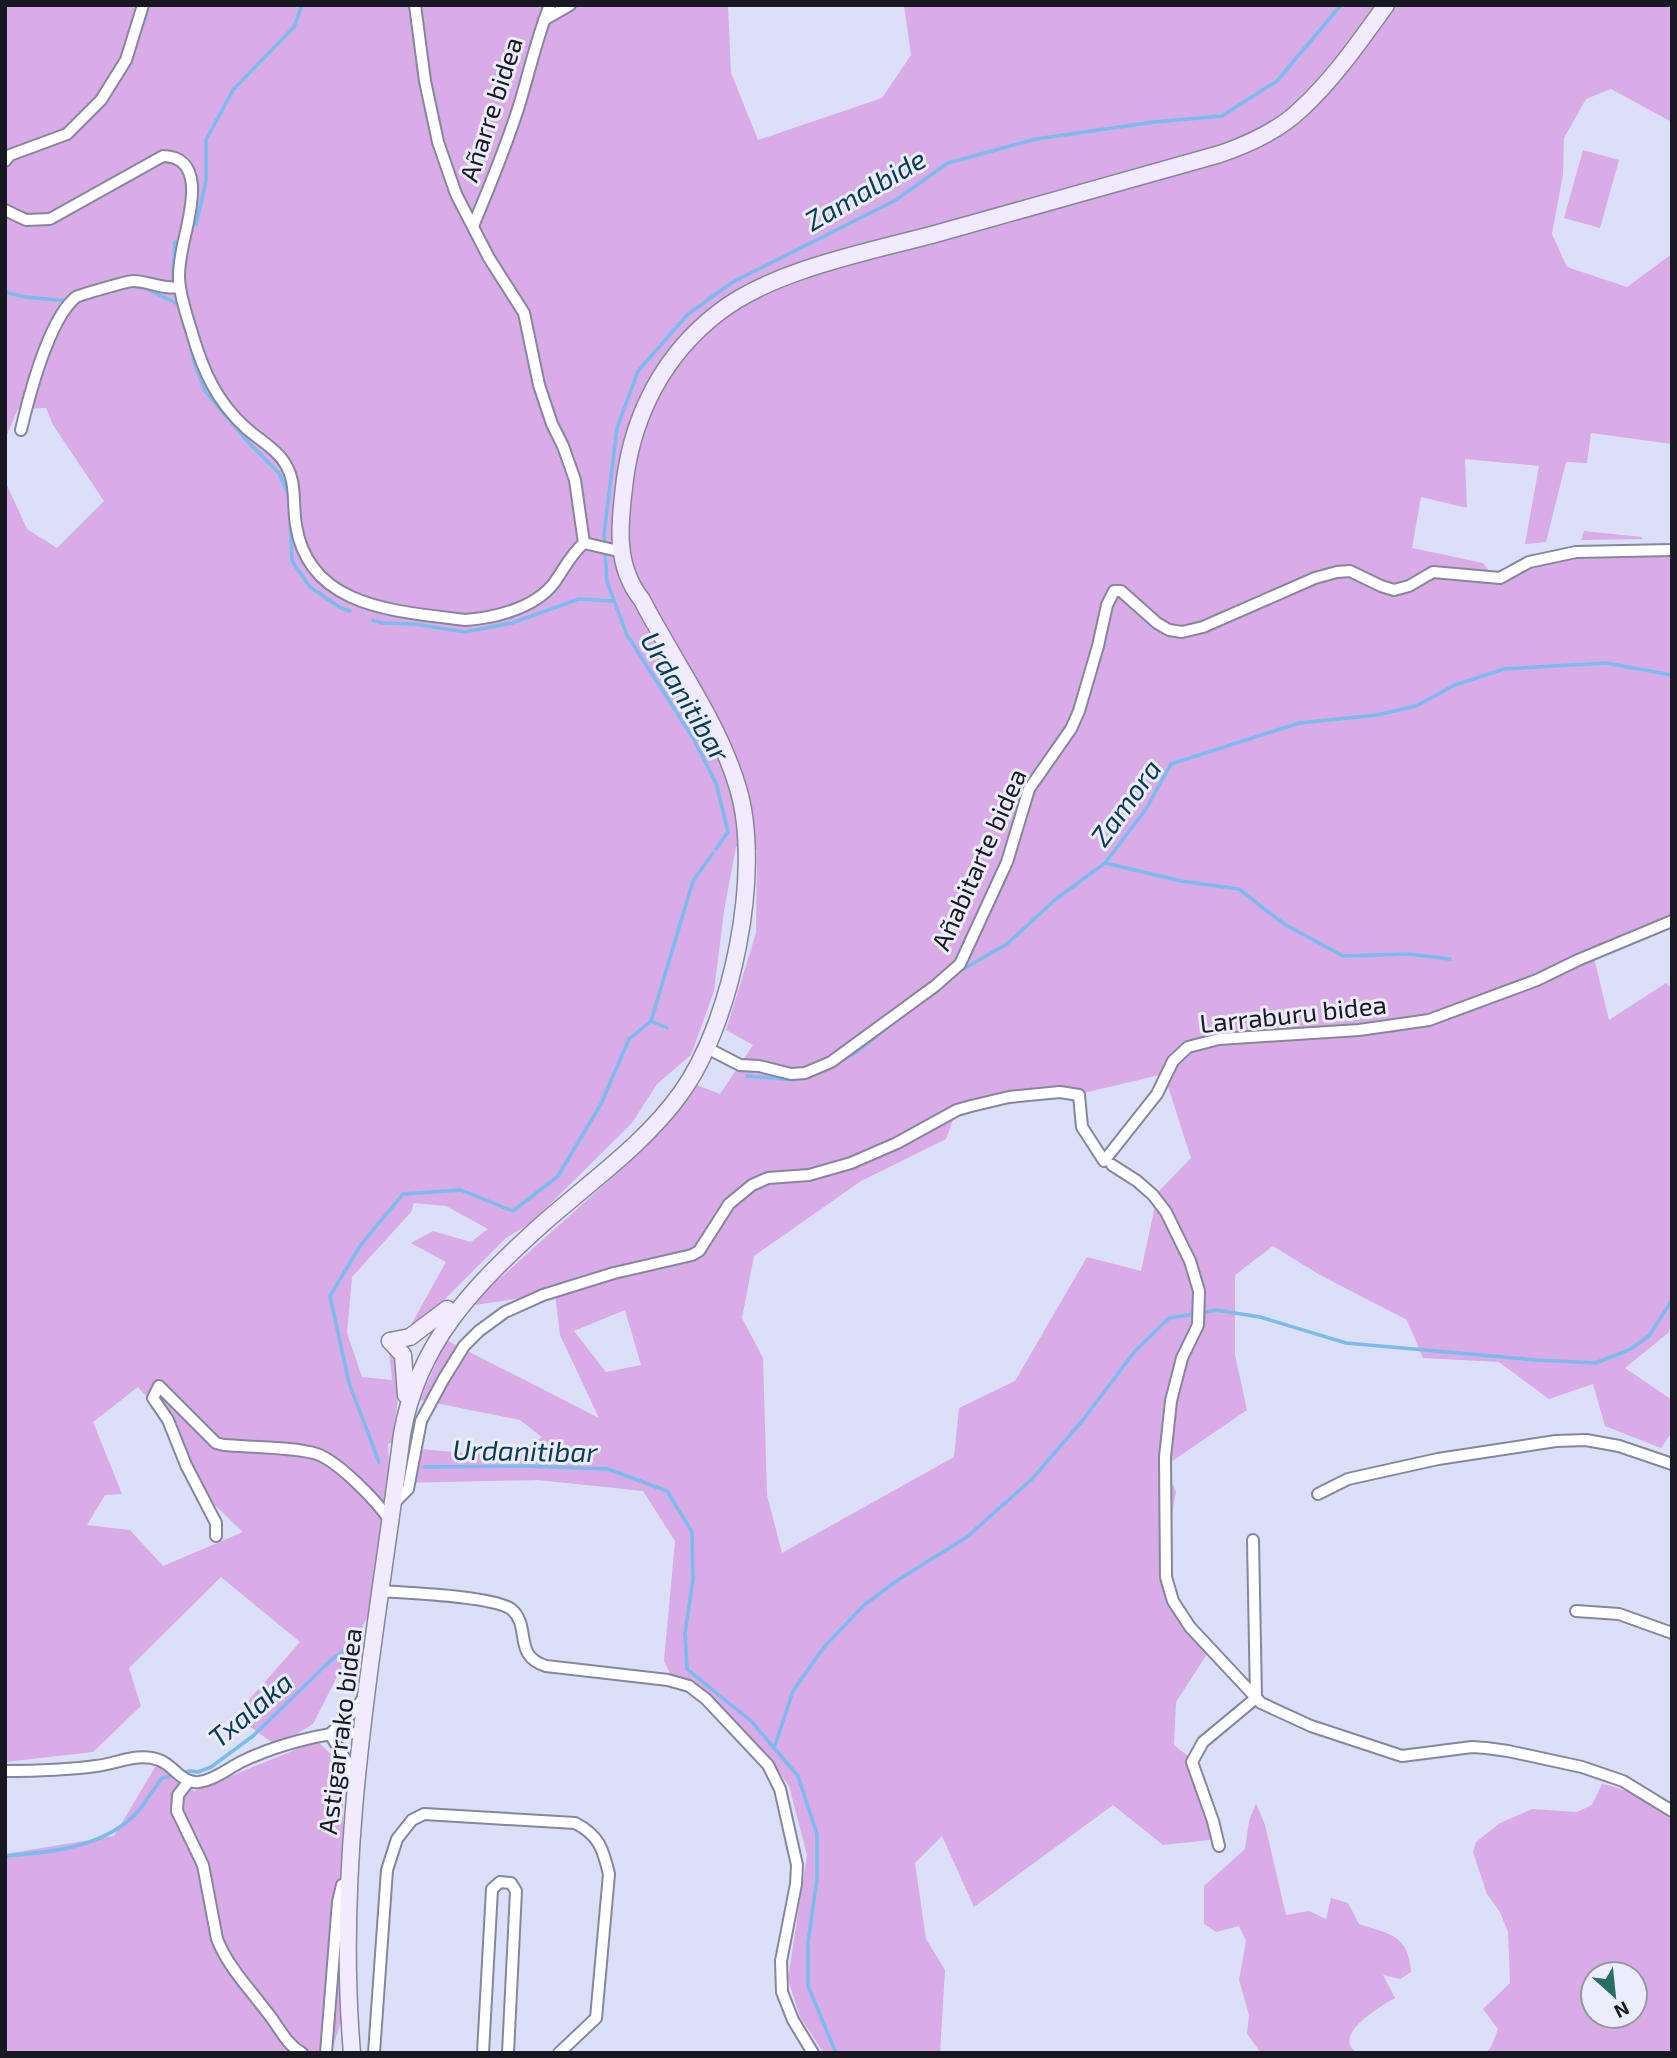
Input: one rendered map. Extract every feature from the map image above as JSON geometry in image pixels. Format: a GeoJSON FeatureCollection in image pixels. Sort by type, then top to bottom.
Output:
{"type":"FeatureCollection","features":[{"type":"Feature","properties":{"kind":"main road"},"geometry":{"type":"LineString","coordinates":[[641,593],[628,533],[625,483],[632,438],[657,381],[688,340],[719,312],[766,284],[792,274],[1220,154],[1252,142],[1284,122],[1311,100],[1386,5]]}},
{"type":"Feature","properties":{"kind":"main road","name":"Astigarrako bidea"},"geometry":{"type":"LineString","coordinates":[[352,2053],[348,1988],[348,1883],[355,1783],[390,1521],[410,1435],[405,1417],[409,1393],[408,1378],[415,1351],[447,1309],[657,1122],[681,1093],[707,1048],[730,977],[746,902],[748,870],[741,802],[728,758],[641,593],[633,589],[614,549],[625,483]]}},
{"type":"Feature","properties":{"kind":"main road"},"geometry":{"type":"LineString","coordinates":[[614,549],[624,545],[628,533]]}},
{"type":"Feature","properties":{"kind":"main road","name":"Astigarrako bidea"},"geometry":{"type":"LineString","coordinates":[[409,1393],[434,1344],[453,1316],[489,1274]]}},
{"type":"Feature","properties":{"kind":"main road"},"geometry":{"type":"LineString","coordinates":[[409,1393],[403,1355],[390,1341],[410,1337],[447,1309]]}},
{"type":"Feature","properties":{"kind":"main road"},"geometry":{"type":"LineString","coordinates":[[415,1351],[434,1344]]}},
{"type":"Feature","properties":{"kind":"street"},"geometry":{"type":"LineString","coordinates":[[5,161],[10,155],[67,134],[101,100],[126,60],[142,5]]}},
{"type":"Feature","properties":{"kind":"street"},"geometry":{"type":"LineString","coordinates":[[415,5],[425,81],[438,142],[456,194],[489,258],[524,313],[539,385],[575,480],[588,544]]}},
{"type":"Feature","properties":{"kind":"street","name":"Añarre bidea"},"geometry":{"type":"LineString","coordinates":[[473,226],[518,107],[530,60],[550,5]]}},
{"type":"Feature","properties":{"kind":"street"},"geometry":{"type":"LineString","coordinates":[[544,20],[570,5]]}},
{"type":"Feature","properties":{"kind":"street"},"geometry":{"type":"LineString","coordinates":[[5,210],[26,220],[50,219],[163,156],[171,156],[184,166],[193,187],[193,201],[182,247],[180,287],[205,374],[221,402],[282,459],[293,482],[296,524],[304,552],[317,573],[330,586],[372,606],[465,620],[480,619],[544,595],[588,544]]}},
{"type":"Feature","properties":{"kind":"street"},"geometry":{"type":"LineString","coordinates":[[21,430],[41,357],[63,314],[77,296],[132,281],[169,289],[180,287]]}},
{"type":"Feature","properties":{"kind":"street"},"geometry":{"type":"LineString","coordinates":[[588,544],[614,549]]}},
{"type":"Feature","properties":{"kind":"street","name":"Añabitarte bidea"},"geometry":{"type":"LineString","coordinates":[[707,1048],[740,1065],[759,1066],[791,1074],[805,1073],[831,1062],[935,986],[960,964],[1007,862],[1029,789],[1071,729],[1079,711],[1107,605],[1114,591],[1121,591],[1169,631],[1182,632],[1203,626],[1315,578],[1337,572],[1350,571],[1394,590],[1409,586],[1433,572],[1500,578],[1530,562],[1576,552],[1672,550]]}},
{"type":"Feature","properties":{"kind":"street","name":"Larraburu bidea"},"geometry":{"type":"LineString","coordinates":[[393,1504],[408,1489],[410,1435],[421,1421],[464,1346],[479,1331],[505,1312],[543,1295],[614,1273],[692,1255],[699,1251],[729,1204],[752,1185],[768,1178],[809,1175],[851,1163],[971,1105],[1009,1097],[1060,1093],[1079,1095],[1082,1127],[1104,1161],[1157,1094],[1179,1054],[1188,1047],[1219,1039],[1359,1030],[1429,1020],[1538,980],[1578,960],[1672,921]]}},
{"type":"Feature","properties":{"kind":"street"},"geometry":{"type":"LineString","coordinates":[[1112,1165],[1138,1181],[1166,1212],[1190,1261],[1199,1291],[1198,1325],[1182,1358],[1171,1401],[1167,1437],[1168,1588],[1182,1617],[1256,1698],[1311,1727],[1402,1756],[1472,1747],[1508,1751],[1582,1767],[1623,1781],[1672,1811]]}},
{"type":"Feature","properties":{"kind":"street"},"geometry":{"type":"LineString","coordinates":[[216,1536],[216,1523],[186,1465],[168,1420],[153,1398],[159,1386],[216,1443],[317,1454],[332,1463],[379,1504],[390,1521]]}},
{"type":"Feature","properties":{"kind":"street"},"geometry":{"type":"LineString","coordinates":[[1318,1494],[1348,1479],[1412,1465],[1556,1441],[1586,1440],[1619,1446],[1672,1464]]}},
{"type":"Feature","properties":{"kind":"street"},"geometry":{"type":"LineString","coordinates":[[1253,1540],[1256,1698]]}},
{"type":"Feature","properties":{"kind":"street"},"geometry":{"type":"LineString","coordinates":[[381,1591],[496,1602],[515,1613],[521,1626],[524,1647],[530,1657],[546,1665],[668,1680],[689,1686],[706,1699],[768,1765],[780,1789],[797,1865],[796,1884],[781,1961],[782,1992],[788,2011],[813,2053]]}},
{"type":"Feature","properties":{"kind":"street"},"geometry":{"type":"LineString","coordinates":[[1576,1611],[1619,1614],[1672,1633]]}},
{"type":"Feature","properties":{"kind":"street"},"geometry":{"type":"LineString","coordinates":[[330,1734],[356,1709],[366,1691]]}},
{"type":"Feature","properties":{"kind":"street"},"geometry":{"type":"LineString","coordinates":[[1219,1846],[1192,1762],[1203,1742],[1256,1698]]}},
{"type":"Feature","properties":{"kind":"street"},"geometry":{"type":"LineString","coordinates":[[330,1734],[347,1762],[355,1783]]}},
{"type":"Feature","properties":{"kind":"street"},"geometry":{"type":"LineString","coordinates":[[5,1771],[99,1766],[132,1758],[159,1760],[185,1779],[199,1782],[245,1760],[330,1734],[361,1734]]}},
{"type":"Feature","properties":{"kind":"street"},"geometry":{"type":"LineString","coordinates":[[185,1779],[178,1795],[177,1811],[203,1866],[212,1920],[221,1951],[289,2043],[302,2053]]}},
{"type":"Feature","properties":{"kind":"street"},"geometry":{"type":"LineString","coordinates":[[374,2053],[387,1870],[397,1839],[412,1820],[424,1814],[575,1823],[590,1830],[603,1851],[609,1874],[596,2018],[559,2053]]}},
{"type":"Feature","properties":{"kind":"street"},"geometry":{"type":"LineString","coordinates":[[483,2053],[492,1889],[500,1882],[511,1883],[516,1891],[508,2053]]}},
{"type":"Feature","properties":{"kind":"street"},"geometry":{"type":"LineString","coordinates":[[326,2053],[338,1902],[342,1885],[348,1883]]}},
{"type":"Feature","properties":{"kind":"shaded area"},"geometry":{"type":"Polygon","coordinates":[[[5,5],[728,5],[731,73],[758,140],[882,98],[911,55],[904,5],[1672,5],[1672,122],[1611,89],[1586,99],[1564,138],[1563,174],[1552,234],[1567,267],[1627,287],[1669,256],[1672,258],[1672,444],[1591,433],[1587,463],[1566,462],[1546,542],[1525,544],[1539,466],[1465,459],[1467,508],[1421,497],[1412,548],[1483,563],[1498,583],[1533,566],[1576,558],[1672,555],[1672,926],[1594,958],[1609,1020],[1666,983],[1672,989],[1672,1324],[1668,1333],[1625,1368],[1672,1400],[1672,1432],[1661,1448],[1605,1426],[1593,1384],[1549,1399],[1499,1362],[1423,1358],[1407,1320],[1320,1275],[1273,1246],[1235,1275],[1235,1355],[1247,1410],[1165,1466],[1176,1492],[1163,1563],[1177,1619],[1209,1651],[1176,1702],[1174,1745],[1188,1756],[1219,1839],[1163,1845],[1113,1805],[974,1907],[942,1836],[915,1863],[926,1939],[945,1970],[940,2053],[824,2053],[800,2017],[788,1979],[807,1855],[789,1786],[765,1753],[695,1682],[671,1675],[664,1661],[675,1541],[643,1491],[538,1480],[403,1483],[409,1448],[511,1457],[542,1437],[520,1420],[420,1400],[446,1340],[599,1418],[560,1335],[555,1293],[469,1306],[635,1157],[694,1084],[720,1094],[753,1045],[726,1030],[756,933],[757,849],[736,847],[724,911],[714,991],[691,1055],[657,1084],[632,1123],[531,1223],[506,1238],[422,1322],[407,1332],[446,1262],[411,1243],[433,1231],[471,1242],[488,1229],[446,1206],[414,1203],[411,1212],[352,1277],[347,1333],[362,1377],[392,1380],[389,1350],[398,1356],[401,1372],[393,1442],[388,1444],[390,1488],[370,1612],[313,1724],[277,1746],[235,1716],[300,1642],[221,1577],[129,1668],[141,1706],[93,1752],[5,1762],[5,481],[27,529],[57,548],[104,501],[53,425],[46,408],[18,409],[5,439],[5,5]],[[1164,1074],[1079,1094],[958,1106],[946,1139],[861,1181],[754,1256],[742,1318],[763,1358],[767,1495],[782,1553],[954,1457],[959,1408],[1015,1381],[1087,1257],[1141,1271],[1158,1192],[1191,1158],[1164,1074]],[[625,1310],[574,1331],[606,1372],[641,1365],[625,1310]],[[138,1387],[93,1422],[122,1494],[105,1495],[87,1525],[130,1530],[163,1566],[243,1532],[198,1489],[159,1410],[138,1387]]]}},
{"type":"Feature","properties":{"kind":"shaded area"},"geometry":{"type":"Polygon","coordinates":[[[1583,150],[1619,160],[1600,228],[1564,218],[1583,150]]]}},
{"type":"Feature","properties":{"kind":"shaded area"},"geometry":{"type":"Polygon","coordinates":[[[1584,531],[1642,537],[1642,539],[1581,540],[1584,531]]]}},
{"type":"Feature","properties":{"kind":"shaded area"},"geometry":{"type":"Polygon","coordinates":[[[317,1741],[343,1766],[344,2013],[331,2053],[5,2053],[5,1854],[114,1836],[160,1759],[194,1791],[317,1741]]]}},
{"type":"Feature","properties":{"kind":"shaded area"},"geometry":{"type":"Polygon","coordinates":[[[1602,1784],[1630,1793],[1672,1820],[1672,2053],[1486,2053],[1498,2029],[1483,2009],[1510,1983],[1508,1932],[1500,1912],[1487,1894],[1473,1852],[1476,1842],[1500,1823],[1532,1809],[1577,1812],[1592,1805],[1602,1784]]]}},
{"type":"Feature","properties":{"kind":"shaded area"},"geometry":{"type":"Polygon","coordinates":[[[1256,1803],[1265,1825],[1286,1915],[1309,1911],[1326,1919],[1331,1898],[1348,1903],[1359,1924],[1389,1934],[1402,1943],[1406,1950],[1411,1972],[1400,1979],[1383,1975],[1395,1998],[1369,2014],[1353,2030],[1351,2046],[1358,2053],[1261,2053],[1247,2034],[1249,2015],[1239,1980],[1246,1941],[1239,1926],[1216,1932],[1204,1924],[1204,1886],[1245,1849],[1249,1821],[1256,1803]]]}},
{"type":"Feature","properties":{"kind":"waterway"},"geometry":{"type":"LineString","coordinates":[[196,225],[206,181],[206,140],[233,90],[294,27],[302,5]]}},
{"type":"Feature","properties":{"kind":"waterway","name":"Zamalbide"},"geometry":{"type":"LineString","coordinates":[[716,849],[728,832],[716,783],[693,738],[627,635],[607,582],[604,534],[617,428],[638,371],[688,314],[733,282],[894,201],[948,163],[1036,139],[1154,122],[1222,116],[1277,81],[1341,5]]}},
{"type":"Feature","properties":{"kind":"waterway"},"geometry":{"type":"LineString","coordinates":[[173,279],[175,242]]}},
{"type":"Feature","properties":{"kind":"waterway"},"geometry":{"type":"LineString","coordinates":[[130,286],[145,288],[178,304]]}},
{"type":"Feature","properties":{"kind":"waterway"},"geometry":{"type":"LineString","coordinates":[[5,292],[25,297],[69,301]]}},
{"type":"Feature","properties":{"kind":"waterway"},"geometry":{"type":"LineString","coordinates":[[190,343],[205,391],[248,442],[279,473],[289,496],[292,561],[310,587],[350,611]]}},
{"type":"Feature","properties":{"kind":"waterway"},"geometry":{"type":"LineString","coordinates":[[373,620],[465,632],[512,623],[579,599],[613,601]]}},
{"type":"Feature","properties":{"kind":"waterway","name":"Zamora"},"geometry":{"type":"LineString","coordinates":[[958,972],[1007,944],[1056,899],[1105,863],[1146,809],[1171,764],[1299,723],[1377,715],[1416,706],[1455,685],[1504,669],[1606,663],[1672,675]]}},
{"type":"Feature","properties":{"kind":"waterway","name":"Urdanitibar"},"geometry":{"type":"LineString","coordinates":[[379,1462],[349,1383],[330,1296],[360,1246],[403,1194],[461,1190],[513,1211],[558,1176],[601,1104],[629,1039],[651,1021],[693,881],[713,853]]}},
{"type":"Feature","properties":{"kind":"waterway"},"geometry":{"type":"LineString","coordinates":[[1105,863],[1181,881],[1239,889],[1284,924],[1343,956],[1409,954],[1450,959]]}},
{"type":"Feature","properties":{"kind":"waterway"},"geometry":{"type":"LineString","coordinates":[[651,1021],[667,1028]]}},
{"type":"Feature","properties":{"kind":"waterway","name":"Zamora"},"geometry":{"type":"LineString","coordinates":[[844,1059],[889,1026]]}},
{"type":"Feature","properties":{"kind":"waterway","name":"Zamora"},"geometry":{"type":"LineString","coordinates":[[747,1076],[794,1080],[799,1078]]}},
{"type":"Feature","properties":{"kind":"waterway"},"geometry":{"type":"LineString","coordinates":[[1202,1313],[1216,1310],[1260,1317],[1346,1343],[1595,1363],[1629,1350],[1649,1336],[1672,1300]]}},
{"type":"Feature","properties":{"kind":"waterway"},"geometry":{"type":"LineString","coordinates":[[774,1748],[793,1691],[824,1647],[864,1605],[898,1580],[967,1537],[1032,1479],[1082,1421],[1136,1350],[1169,1318],[1195,1314]]}},
{"type":"Feature","properties":{"kind":"waterway","name":"Urdanitibar"},"geometry":{"type":"LineString","coordinates":[[424,1467],[608,1469],[667,1491],[692,1532],[693,1580],[685,1633],[687,1669],[752,1722],[798,1776],[817,1834],[817,1879],[808,1943],[808,1986],[836,2053]]}},
{"type":"Feature","properties":{"kind":"waterway","name":"Txalaka"},"geometry":{"type":"LineString","coordinates":[[181,1773],[198,1772],[211,1767],[253,1736],[329,1662],[363,1636]]}},
{"type":"Feature","properties":{"kind":"waterway","name":"Txalaka"},"geometry":{"type":"LineString","coordinates":[[5,1856],[78,1846],[112,1832],[140,1809],[162,1778],[174,1775]]}}]}
